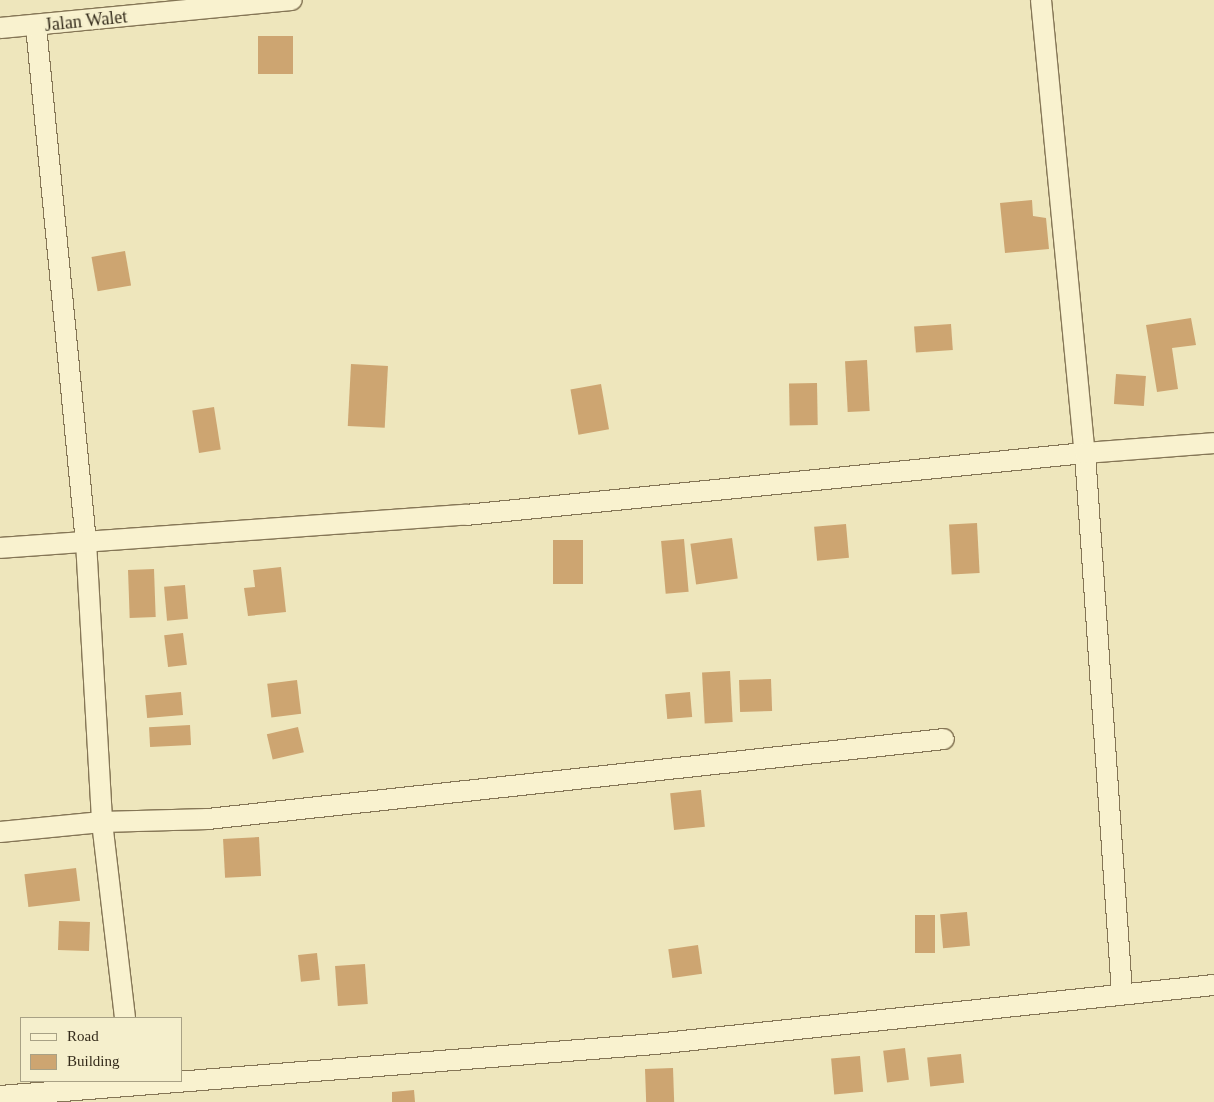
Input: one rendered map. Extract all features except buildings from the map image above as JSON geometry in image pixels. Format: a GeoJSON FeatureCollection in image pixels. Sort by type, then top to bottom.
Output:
{"type":"FeatureCollection","features":[{"type":"Feature","properties":{"kind":"street","name":"Jalan Walet"},"geometry":{"type":"LineString","coordinates":[[0,28],[292,0]]}},
{"type":"Feature","properties":{"kind":"street"},"geometry":{"type":"LineString","coordinates":[[1042,0],[1085,453],[1122,993]]}},
{"type":"Feature","properties":{"kind":"street"},"geometry":{"type":"LineString","coordinates":[[36,26],[86,542],[102,822],[125,1017]]}},
{"type":"Feature","properties":{"kind":"street"},"geometry":{"type":"LineString","coordinates":[[0,548],[466,515],[1085,453],[1214,444]]}},
{"type":"Feature","properties":{"kind":"street"},"geometry":{"type":"LineString","coordinates":[[0,832],[102,822],[208,819],[944,739]]}},
{"type":"Feature","properties":{"kind":"street"},"geometry":{"type":"LineString","coordinates":[[0,1096],[133,1090],[655,1044],[1122,993],[1214,985]]}}]}
